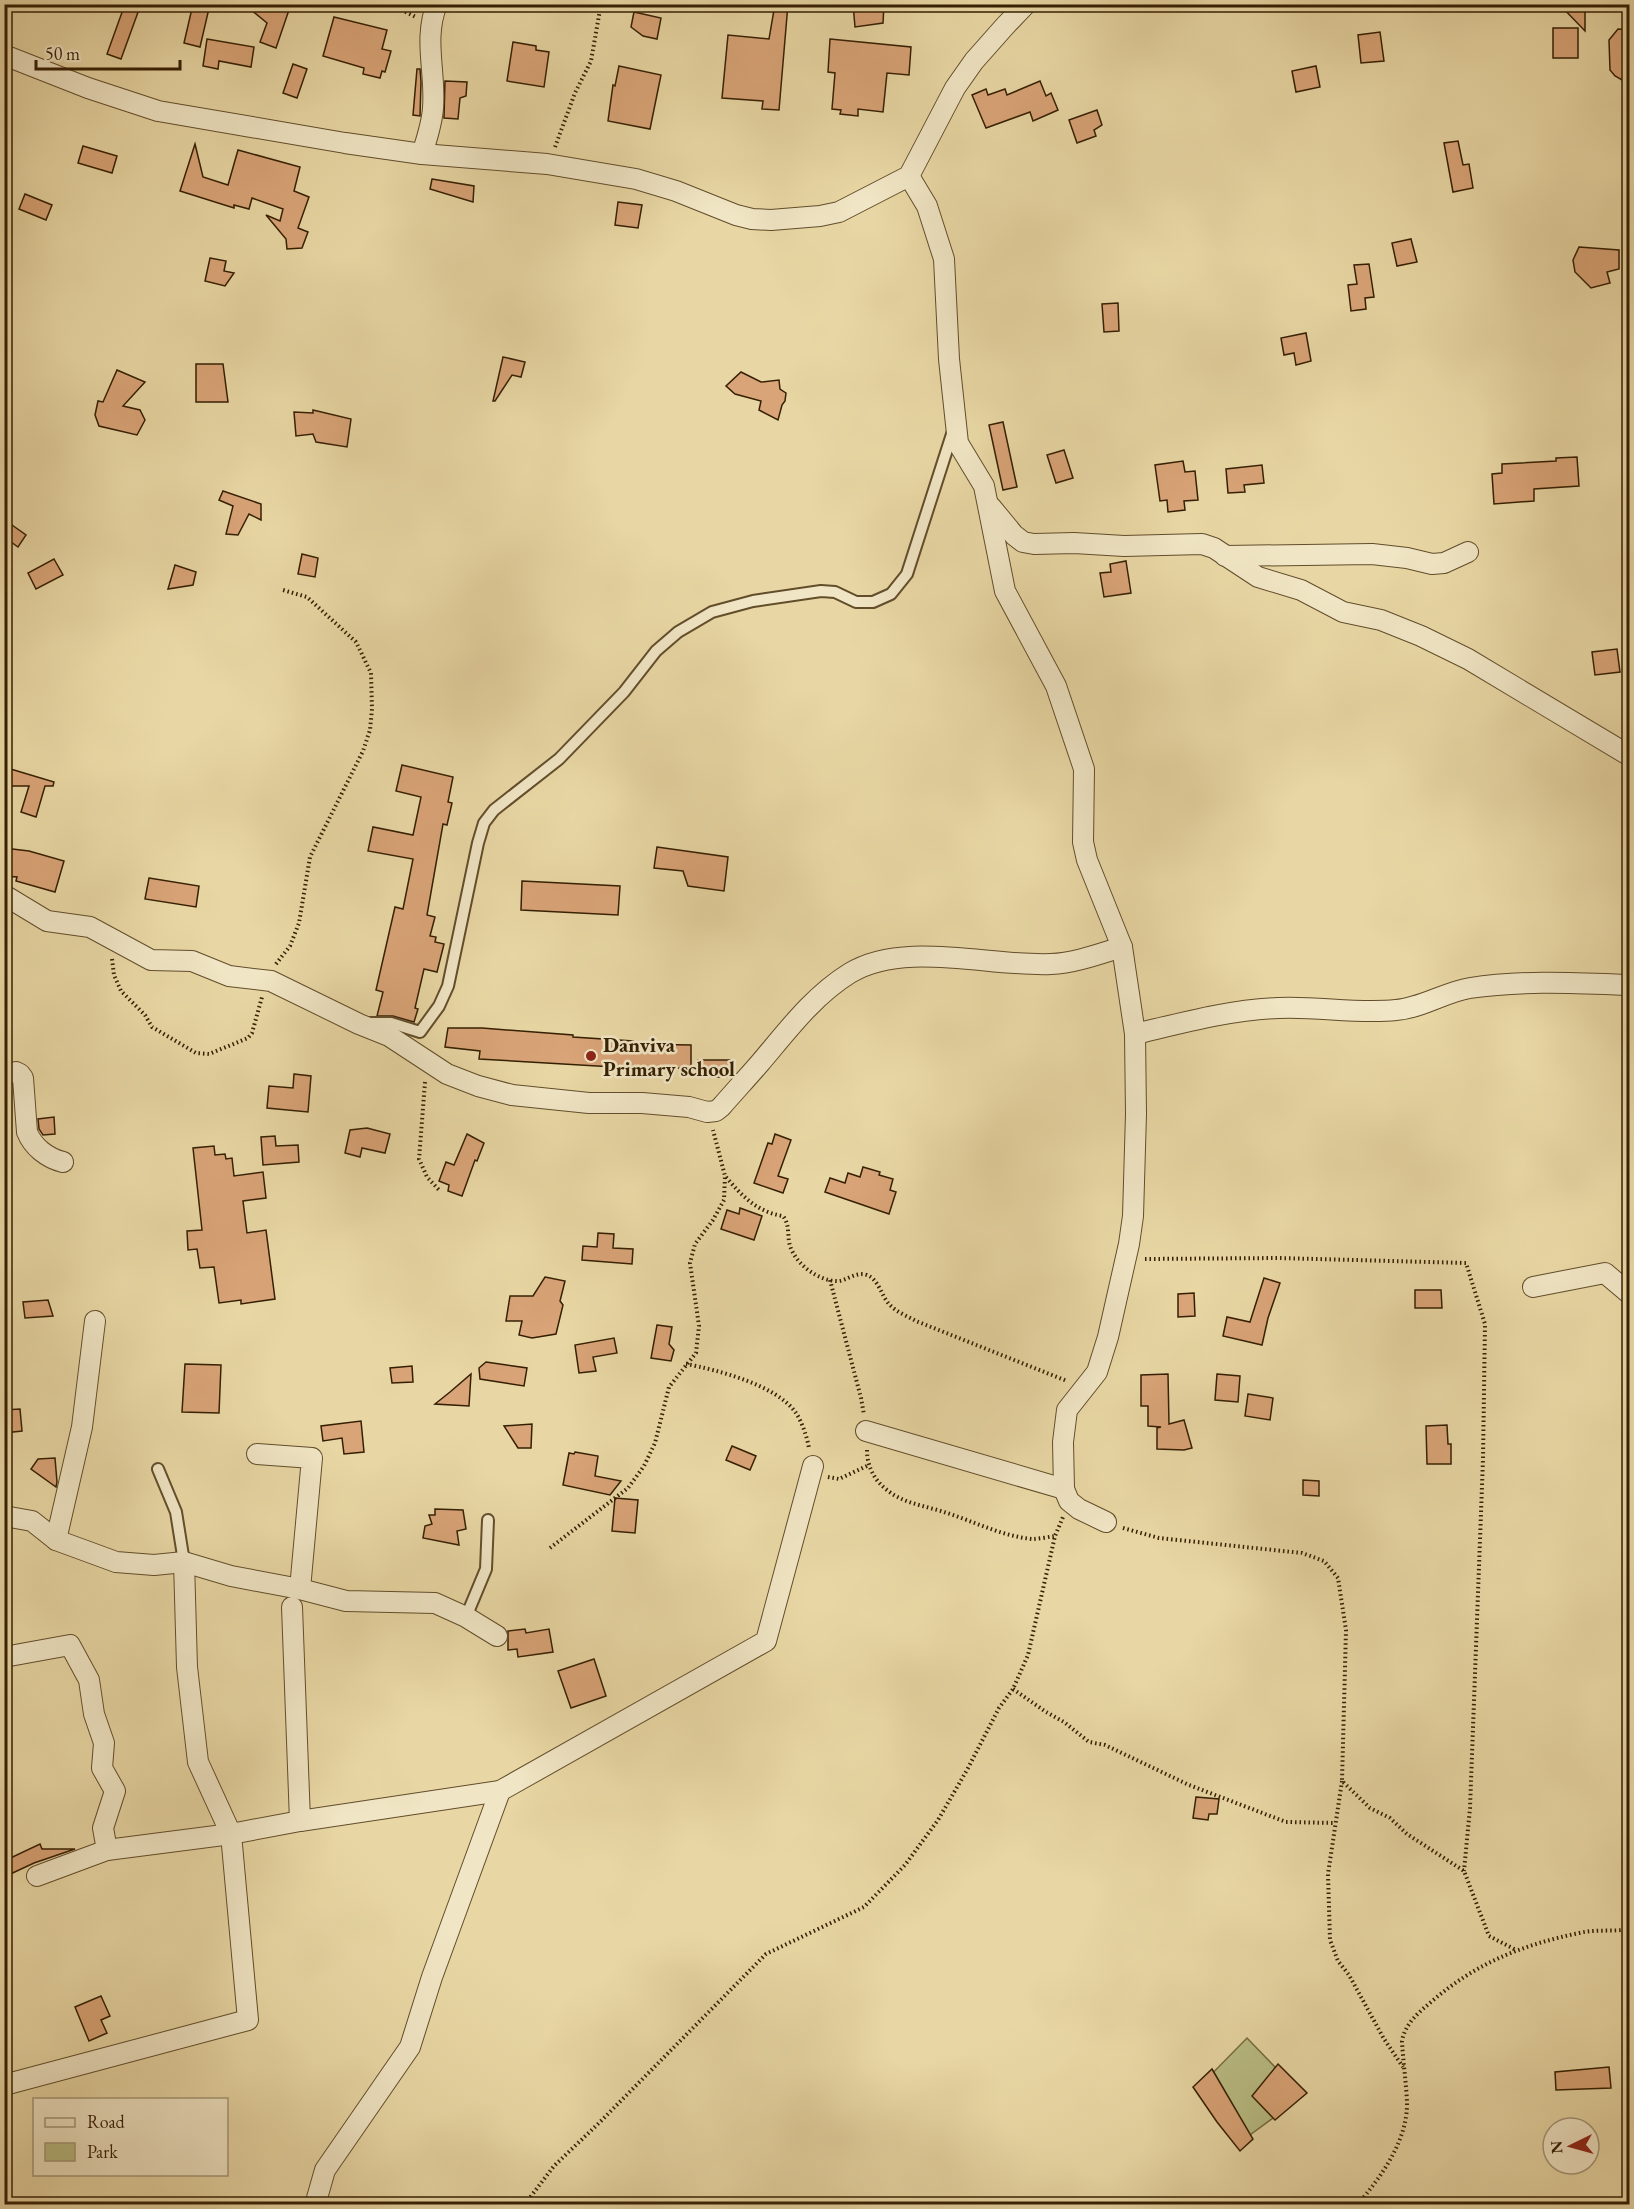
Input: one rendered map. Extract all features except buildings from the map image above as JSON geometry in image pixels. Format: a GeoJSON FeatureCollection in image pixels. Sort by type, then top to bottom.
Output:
{"type":"FeatureCollection","features":[{"type":"Feature","properties":{"kind":"street"},"geometry":{"type":"LineString","coordinates":[[423,154],[434,106],[429,30],[437,4]]}},
{"type":"Feature","properties":{"kind":"street"},"geometry":{"type":"LineString","coordinates":[[4,54],[88,88],[158,111],[282,133],[423,154],[547,164],[636,179],[736,215],[771,220],[839,212],[909,176],[955,88],[997,34],[1026,4]]}},
{"type":"Feature","properties":{"kind":"street"},"geometry":{"type":"LineString","coordinates":[[909,176],[927,206],[944,259],[955,425],[960,450],[984,486],[1005,591],[1056,686],[1084,769],[1083,842],[1087,860],[1122,947],[1135,1034],[1136,1114],[1133,1216],[1126,1260],[1108,1337],[1097,1372],[1071,1404],[1065,1417],[1066,1495]]}},
{"type":"Feature","properties":{"kind":"street"},"geometry":{"type":"LineString","coordinates":[[989,505],[1014,535],[1023,542],[1124,546],[1195,543],[1214,548],[1258,577],[1301,590],[1343,612],[1381,620],[1468,659],[1629,756]]}},
{"type":"Feature","properties":{"kind":"street"},"geometry":{"type":"LineString","coordinates":[[1225,556],[1372,554],[1407,558],[1432,564],[1444,563],[1468,552]]}},
{"type":"Feature","properties":{"kind":"street"},"geometry":{"type":"LineString","coordinates":[[5,895],[51,923],[90,927],[152,960],[192,961],[229,976],[272,981],[358,1024],[389,1036],[447,1074],[478,1086],[512,1095],[589,1103],[661,1105],[707,1112],[721,1107],[810,1005],[850,973],[864,966],[885,960],[921,956],[1051,964],[1078,960],[1122,947]]}},
{"type":"Feature","properties":{"kind":"street"},"geometry":{"type":"LineString","coordinates":[[1135,1034],[1216,1016],[1256,1010],[1281,1008],[1399,1010],[1467,988],[1514,982],[1629,985]]}},
{"type":"Feature","properties":{"kind":"street"},"geometry":{"type":"LineString","coordinates":[[4,1074],[15,1072],[23,1078],[26,1122],[30,1140],[53,1159],[63,1162]]}},
{"type":"Feature","properties":{"kind":"street"},"geometry":{"type":"LineString","coordinates":[[1533,1287],[1605,1273],[1629,1293]]}},
{"type":"Feature","properties":{"kind":"street"},"geometry":{"type":"LineString","coordinates":[[56,1540],[82,1427],[95,1322]]}},
{"type":"Feature","properties":{"kind":"street"},"geometry":{"type":"LineString","coordinates":[[866,1431],[1066,1495],[1079,1509],[1106,1522]]}},
{"type":"Feature","properties":{"kind":"street"},"geometry":{"type":"LineString","coordinates":[[257,1454],[312,1458],[300,1589]]}},
{"type":"Feature","properties":{"kind":"street"},"geometry":{"type":"LineString","coordinates":[[37,1876],[107,1850],[231,1834],[300,1821],[500,1791],[766,1641],[813,1466]]}},
{"type":"Feature","properties":{"kind":"street"},"geometry":{"type":"LineString","coordinates":[[4,1516],[32,1521],[56,1540],[116,1562],[154,1565],[184,1562],[231,1576],[300,1589],[346,1601],[435,1604],[466,1617],[497,1636]]}},
{"type":"Feature","properties":{"kind":"street"},"geometry":{"type":"LineString","coordinates":[[4,2085],[248,2020],[231,1834],[198,1762],[187,1667],[184,1562]]}},
{"type":"Feature","properties":{"kind":"street"},"geometry":{"type":"LineString","coordinates":[[292,1607],[300,1821]]}},
{"type":"Feature","properties":{"kind":"street"},"geometry":{"type":"LineString","coordinates":[[4,1657],[70,1645],[89,1680],[94,1714],[104,1743],[102,1768],[115,1791],[103,1828],[107,1850]]}},
{"type":"Feature","properties":{"kind":"street"},"geometry":{"type":"LineString","coordinates":[[318,2205],[317,2198],[325,2170],[410,2048],[432,1977],[500,1791]]}},
{"type":"Feature","properties":{"kind":"lane"},"geometry":{"type":"LineString","coordinates":[[358,1024],[391,1023],[420,1032],[438,1006],[448,986],[484,823],[515,792],[559,759],[624,692],[656,651],[678,632],[712,612],[791,594],[836,592],[856,602],[873,602],[891,594],[907,574],[955,425]]}},
{"type":"Feature","properties":{"kind":"lane"},"geometry":{"type":"LineString","coordinates":[[158,1469],[176,1512],[184,1562]]}},
{"type":"Feature","properties":{"kind":"lane"},"geometry":{"type":"LineString","coordinates":[[466,1617],[486,1569],[488,1520]]}},
{"type":"Feature","properties":{"kind":"path"},"geometry":{"type":"LineString","coordinates":[[389,4],[420,19],[429,30]]}},
{"type":"Feature","properties":{"kind":"path"},"geometry":{"type":"LineString","coordinates":[[547,164],[575,93],[591,62],[601,4]]}},
{"type":"Feature","properties":{"kind":"path"},"geometry":{"type":"LineString","coordinates":[[249,978],[275,965],[290,946],[300,923],[310,857],[363,751],[370,730],[372,709],[371,672],[356,642],[307,597],[283,590]]}},
{"type":"Feature","properties":{"kind":"path"},"geometry":{"type":"LineString","coordinates":[[110,937],[114,975],[121,991],[145,1015],[152,1027],[196,1053],[209,1054],[248,1038],[252,1033],[260,1002],[272,981]]}},
{"type":"Feature","properties":{"kind":"path"},"geometry":{"type":"LineString","coordinates":[[425,1060],[426,1076],[419,1159],[427,1177],[439,1190]]}},
{"type":"Feature","properties":{"kind":"path"},"geometry":{"type":"LineString","coordinates":[[550,1548],[628,1488],[644,1467],[655,1443],[669,1387],[696,1353],[699,1326],[690,1263],[695,1244],[713,1220],[724,1200],[725,1176],[707,1112]]}},
{"type":"Feature","properties":{"kind":"path"},"geometry":{"type":"LineString","coordinates":[[725,1176],[750,1201],[768,1213],[783,1216],[788,1222],[790,1246],[801,1264],[821,1278],[837,1281],[859,1274],[868,1276],[875,1281],[888,1304],[916,1321],[1084,1387]]}},
{"type":"Feature","properties":{"kind":"path"},"geometry":{"type":"LineString","coordinates":[[1126,1260],[1172,1257],[1466,1263],[1485,1324],[1483,1459],[1470,1808],[1464,1871],[1489,1936],[1516,1950]]}},
{"type":"Feature","properties":{"kind":"path"},"geometry":{"type":"LineString","coordinates":[[686,1364],[715,1369],[752,1382],[778,1397],[795,1412],[808,1442],[813,1466],[824,1476],[839,1479],[869,1465]]}},
{"type":"Feature","properties":{"kind":"path"},"geometry":{"type":"LineString","coordinates":[[525,2205],[554,2166],[766,1954],[864,1907],[905,1865],[938,1820],[999,1707],[1013,1689],[1028,1654],[1066,1495]]}},
{"type":"Feature","properties":{"kind":"path"},"geometry":{"type":"LineString","coordinates":[[1106,1522],[1159,1539],[1302,1552],[1324,1561],[1338,1578],[1346,1630],[1342,1781],[1327,1889],[1330,1940],[1338,1961],[1349,1975],[1384,2039],[1403,2068]]}},
{"type":"Feature","properties":{"kind":"path"},"geometry":{"type":"LineString","coordinates":[[1013,1689],[1064,1722],[1089,1742],[1105,1745],[1200,1789],[1286,1822],[1326,1821],[1335,1823]]}},
{"type":"Feature","properties":{"kind":"path"},"geometry":{"type":"LineString","coordinates":[[1342,1781],[1370,1808],[1390,1818],[1407,1834],[1464,1871]]}},
{"type":"Feature","properties":{"kind":"path"},"geometry":{"type":"LineString","coordinates":[[1358,2205],[1395,2149],[1405,2120],[1407,2103],[1403,2068],[1403,2032],[1412,2019],[1443,1991],[1496,1958],[1516,1950],[1579,1933],[1629,1929]]}},
{"type":"Feature","properties":{"kind":"green space"},"geometry":{"type":"Polygon","coordinates":[[[1247,2038],[1303,2096],[1239,2143],[1198,2088],[1247,2038]]]}},
{"type":"Feature","properties":{"kind":"place","name":"Danviva Primary school"},"geometry":{"type":"Point","coordinates":[591,1056]}}]}
